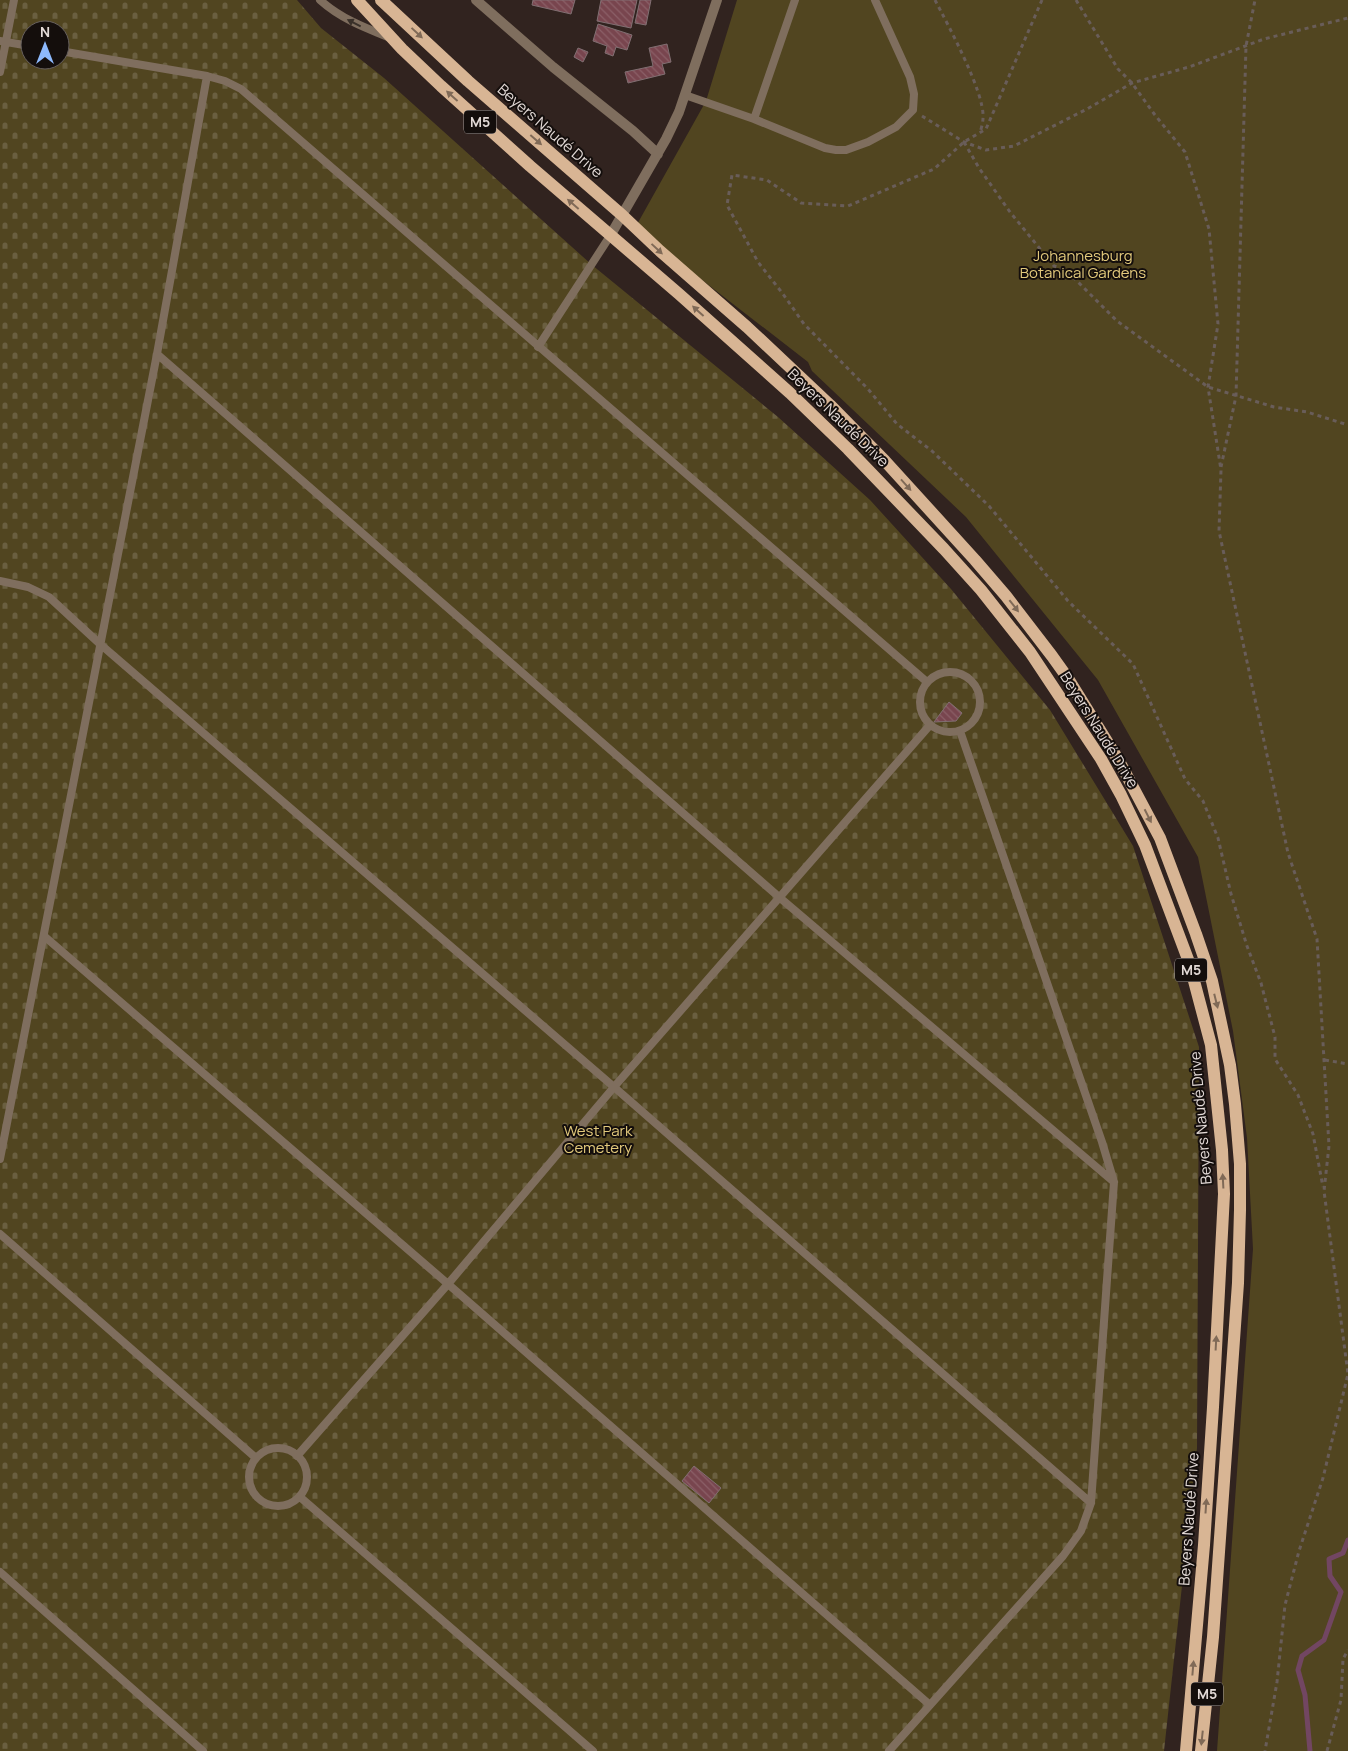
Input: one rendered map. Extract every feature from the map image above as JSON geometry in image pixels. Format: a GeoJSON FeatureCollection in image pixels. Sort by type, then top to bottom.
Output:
{"type":"FeatureCollection","features":[{"type":"Feature","properties":{"kind":"main road","name":"Beyers Naudé Drive"},"geometry":{"type":"LineString","coordinates":[[357,0],[440,86],[610,236],[679,294],[802,405],[895,496],[981,590],[1030,652],[1101,758],[1145,845],[1189,962],[1211,1045],[1221,1142],[1224,1194],[1214,1398],[1204,1545],[1186,1751]]}},
{"type":"Feature","properties":{"kind":"main road","name":"Beyers Naudé Drive"},"geometry":{"type":"LineString","coordinates":[[381,0],[468,81],[747,327],[830,405],[952,534],[1012,603],[1067,678],[1119,761],[1160,838],[1212,981],[1230,1065],[1238,1139],[1240,1210],[1238,1283],[1213,1637],[1201,1751]]}},
{"type":"Feature","properties":{"kind":"street"},"geometry":{"type":"LineString","coordinates":[[476,0],[658,154]]}},
{"type":"Feature","properties":{"kind":"street"},"geometry":{"type":"LineString","coordinates":[[610,236],[658,154],[679,112],[717,0]]}},
{"type":"Feature","properties":{"kind":"lane"},"geometry":{"type":"LineString","coordinates":[[0,72],[3,41],[14,0]]}},
{"type":"Feature","properties":{"kind":"lane"},"geometry":{"type":"LineString","coordinates":[[320,0],[340,15],[358,25],[392,38]]}},
{"type":"Feature","properties":{"kind":"lane"},"geometry":{"type":"LineString","coordinates":[[754,119],[795,0]]}},
{"type":"Feature","properties":{"kind":"lane"},"geometry":{"type":"LineString","coordinates":[[685,95],[754,119],[825,148],[846,150],[868,142],[896,127],[913,110],[914,94],[910,77],[875,0]]}},
{"type":"Feature","properties":{"kind":"lane"},"geometry":{"type":"LineString","coordinates":[[3,41],[20,44]]}},
{"type":"Feature","properties":{"kind":"lane"},"geometry":{"type":"LineString","coordinates":[[70,53],[207,76],[225,81],[241,89],[927,682]]}},
{"type":"Feature","properties":{"kind":"lane"},"geometry":{"type":"LineString","coordinates":[[0,1159],[156,354],[207,76]]}},
{"type":"Feature","properties":{"kind":"lane"},"geometry":{"type":"LineString","coordinates":[[538,347],[610,236]]}},
{"type":"Feature","properties":{"kind":"lane"},"geometry":{"type":"LineString","coordinates":[[156,354],[780,897],[1114,1182]]}},
{"type":"Feature","properties":{"kind":"lane"},"geometry":{"type":"LineString","coordinates":[[0,581],[28,587],[49,597],[100,644],[614,1087],[1090,1503]]}},
{"type":"Feature","properties":{"kind":"lane"},"geometry":{"type":"LineString","coordinates":[[948,672],[964,675],[976,686],[980,700],[977,716],[967,728],[960,731],[944,732],[930,725],[924,719],[919,704],[927,682],[933,677],[948,672]]}},
{"type":"Feature","properties":{"kind":"lane"},"geometry":{"type":"LineString","coordinates":[[298,1456],[448,1284],[614,1087],[930,725]]}},
{"type":"Feature","properties":{"kind":"lane"},"geometry":{"type":"LineString","coordinates":[[889,1751],[1063,1556],[1081,1531],[1090,1503],[1114,1182],[1102,1142],[960,731]]}},
{"type":"Feature","properties":{"kind":"lane"},"geometry":{"type":"LineString","coordinates":[[44,936],[448,1284],[930,1705]]}},
{"type":"Feature","properties":{"kind":"lane"},"geometry":{"type":"LineString","coordinates":[[0,1234],[256,1458]]}},
{"type":"Feature","properties":{"kind":"lane"},"geometry":{"type":"LineString","coordinates":[[276,1448],[284,1449],[298,1456],[306,1468],[307,1476],[307,1483],[300,1496],[287,1505],[280,1506],[265,1503],[259,1499],[250,1486],[249,1479],[250,1471],[256,1458],[262,1453],[276,1448]]}},
{"type":"Feature","properties":{"kind":"lane"},"geometry":{"type":"LineString","coordinates":[[300,1496],[593,1751]]}},
{"type":"Feature","properties":{"kind":"lane"},"geometry":{"type":"LineString","coordinates":[[0,1572],[203,1751]]}},
{"type":"Feature","properties":{"kind":"path"},"geometry":{"type":"LineString","coordinates":[[936,0],[964,58],[980,98],[984,118],[980,133]]}},
{"type":"Feature","properties":{"kind":"path"},"geometry":{"type":"LineString","coordinates":[[1042,0],[986,129],[964,142],[934,169],[848,206],[801,203],[766,180],[732,175],[727,205],[758,262],[804,324],[868,389],[897,424],[932,451],[989,506],[1068,601],[1133,664],[1185,779],[1204,801],[1218,838],[1231,894],[1261,983],[1275,1036],[1275,1059],[1298,1095],[1313,1134],[1324,1191],[1348,1374],[1323,1478],[1299,1551],[1285,1605],[1277,1682],[1265,1751]]}},
{"type":"Feature","properties":{"kind":"path"},"geometry":{"type":"LineString","coordinates":[[1076,0],[1118,69],[1132,83],[1185,152],[1208,229],[1218,324],[1208,387],[1221,470]]}},
{"type":"Feature","properties":{"kind":"path"},"geometry":{"type":"LineString","coordinates":[[1255,0],[1246,46],[1236,396],[1221,470],[1219,531],[1288,853],[1317,939],[1330,1146],[1324,1191]]}},
{"type":"Feature","properties":{"kind":"path"},"geometry":{"type":"LineString","coordinates":[[913,110],[964,142],[986,150],[1014,146],[1087,109],[1132,83],[1188,67],[1264,39],[1348,18]]}},
{"type":"Feature","properties":{"kind":"path"},"geometry":{"type":"LineString","coordinates":[[964,142],[979,168],[1010,212],[1054,266],[1066,270],[1117,321],[1208,387],[1274,407],[1308,412],[1348,425]]}},
{"type":"Feature","properties":{"kind":"path"},"geometry":{"type":"LineString","coordinates":[[1325,1060],[1348,1064]]}},
{"type":"Feature","properties":{"kind":"path"},"geometry":{"type":"LineString","coordinates":[[1327,1751],[1341,1700],[1343,1659],[1348,1650]]}},
{"type":"Feature","properties":{"kind":"green space","name":"West Park Cemetery"},"geometry":{"type":"Polygon","coordinates":[[[0,0],[297,0],[321,28],[384,78],[592,265],[778,417],[870,500],[951,589],[1050,710],[1133,846],[1199,1047],[1197,1448],[1164,1751],[0,1751],[0,0]]]}},
{"type":"Feature","properties":{"kind":"green space","name":"Johannesburg Botanical Gardens"},"geometry":{"type":"Polygon","coordinates":[[[737,0],[1348,0],[1348,1751],[1217,1751],[1253,1249],[1247,1138],[1233,1031],[1198,857],[1098,680],[966,517],[812,371],[808,362],[635,228],[706,101],[737,0]]]}},
{"type":"Feature","properties":{"kind":"building"},"geometry":{"type":"Polygon","coordinates":[[[533,0],[575,0],[571,14],[532,5],[533,0]]]}},
{"type":"Feature","properties":{"kind":"building"},"geometry":{"type":"Polygon","coordinates":[[[601,0],[637,0],[631,28],[597,21],[601,0]]]}},
{"type":"Feature","properties":{"kind":"building"},"geometry":{"type":"Polygon","coordinates":[[[640,0],[651,0],[646,25],[635,23],[640,0]]]}},
{"type":"Feature","properties":{"kind":"building"},"geometry":{"type":"Polygon","coordinates":[[[598,24],[632,35],[627,50],[616,47],[613,56],[605,53],[607,46],[593,41],[598,24]]]}},
{"type":"Feature","properties":{"kind":"building"},"geometry":{"type":"Polygon","coordinates":[[[667,44],[671,62],[662,64],[665,74],[628,83],[625,72],[653,66],[649,48],[667,44]]]}},
{"type":"Feature","properties":{"kind":"building"},"geometry":{"type":"Polygon","coordinates":[[[578,48],[588,52],[583,62],[574,57],[578,48]]]}},
{"type":"Feature","properties":{"kind":"building"},"geometry":{"type":"Polygon","coordinates":[[[949,702],[962,713],[956,721],[934,722],[949,702]]]}},
{"type":"Feature","properties":{"kind":"building"},"geometry":{"type":"Polygon","coordinates":[[[694,1466],[721,1488],[709,1503],[682,1481],[694,1466]]]}},
{"type":"Feature","properties":{"kind":"waterway"},"geometry":{"type":"LineString","coordinates":[[1310,1751],[1305,1695],[1298,1670],[1302,1656],[1324,1640],[1341,1592],[1330,1576],[1329,1559],[1343,1553],[1348,1540]]}}]}
